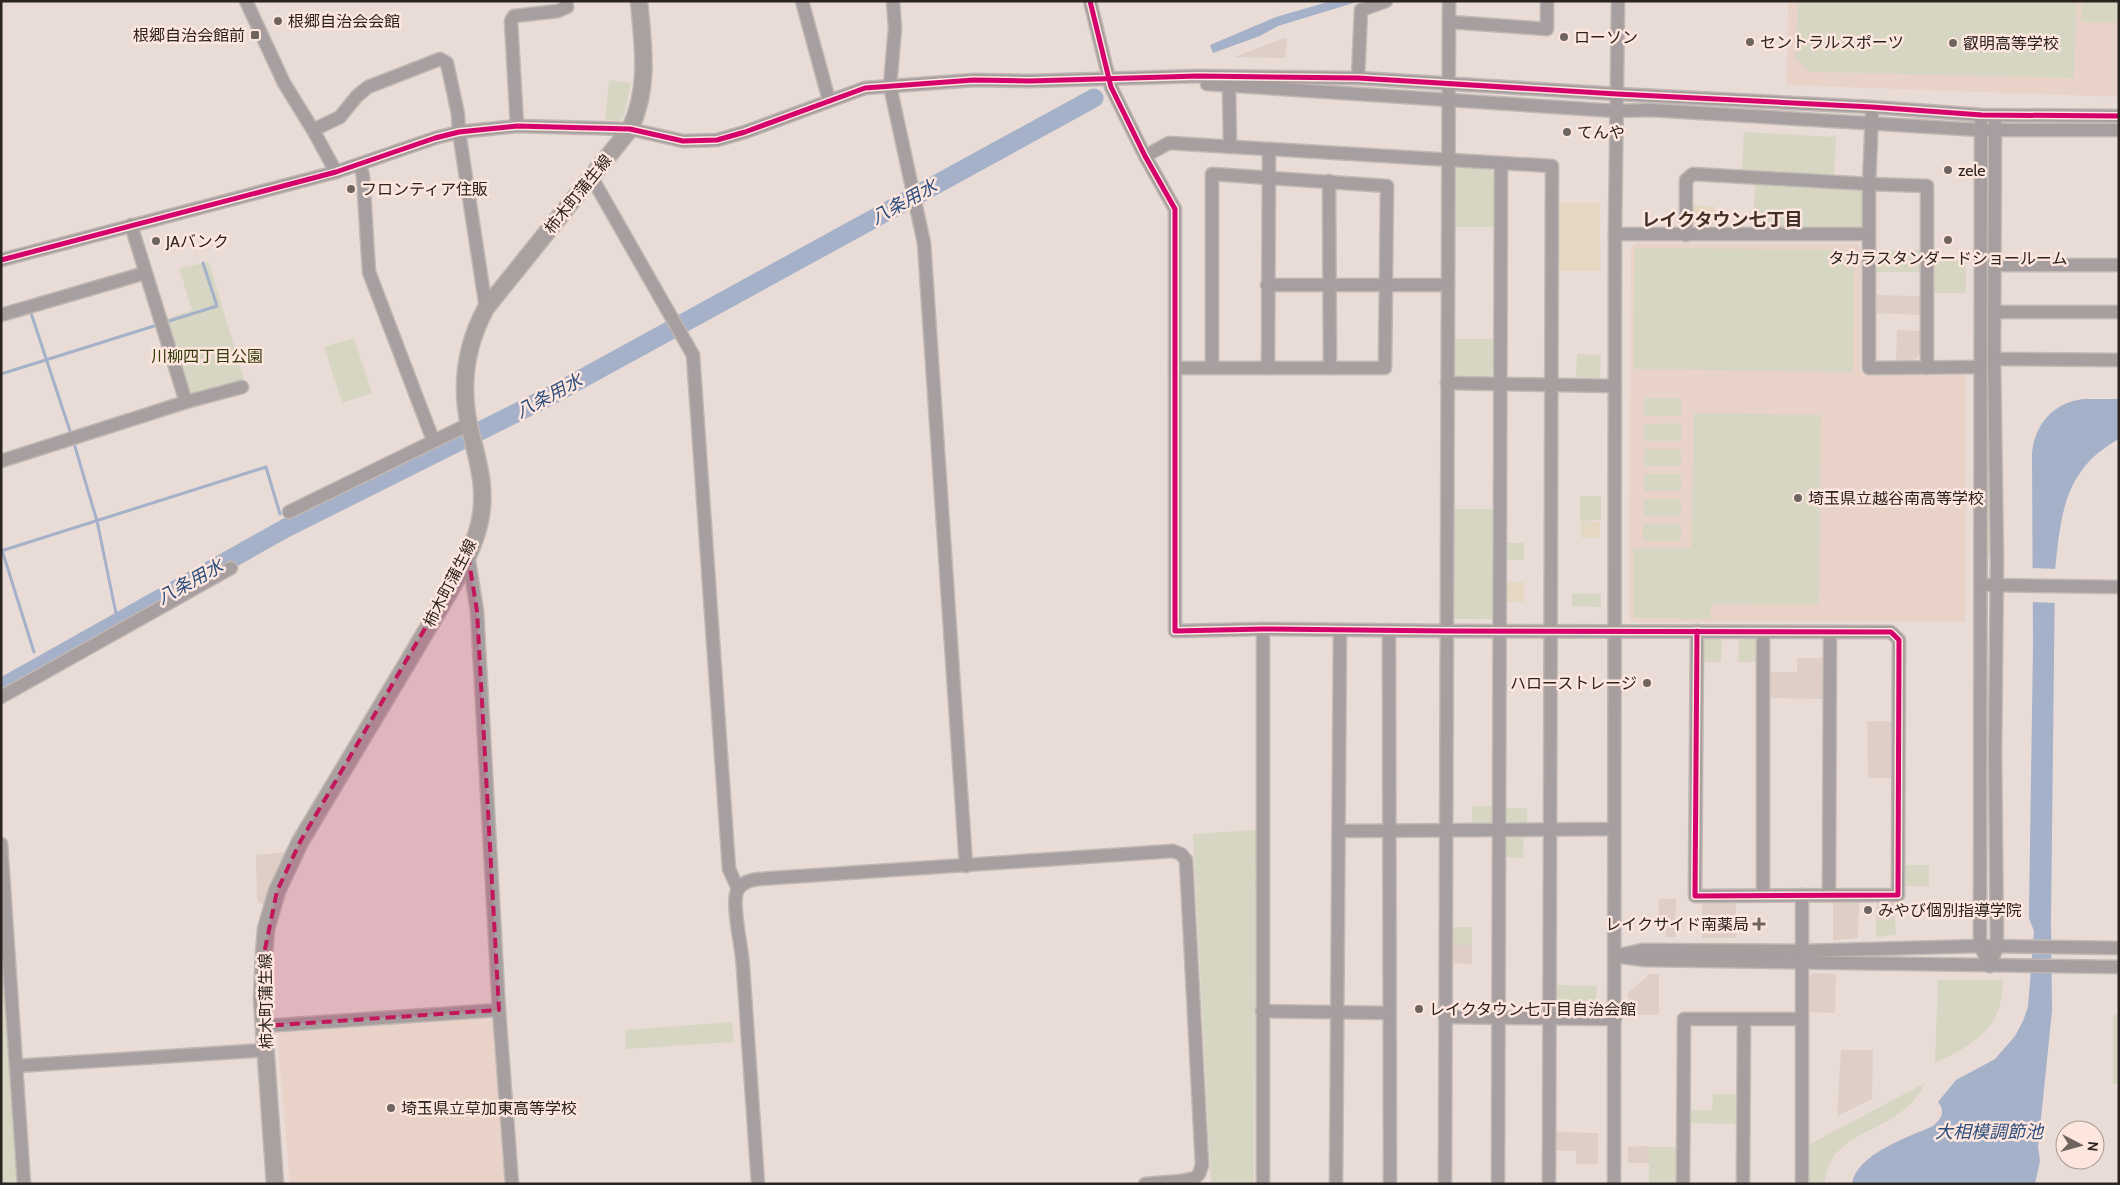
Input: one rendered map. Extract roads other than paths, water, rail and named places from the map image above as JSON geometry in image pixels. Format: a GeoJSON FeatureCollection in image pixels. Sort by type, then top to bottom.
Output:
{"type":"FeatureCollection","features":[{"type":"Feature","properties":{"kind":"main road","name":"柿木町蒲生線"},"geometry":{"type":"LineString","coordinates":[[275,1184],[262,978],[266,929],[277,891],[300,842],[436,614],[468,555],[479,526],[482,510],[481,472],[471,432],[464,374],[473,333],[486,308],[630,129],[638,112],[644,71],[639,1]]}},
{"type":"Feature","properties":{"kind":"street"},"geometry":{"type":"LineString","coordinates":[[246,1],[284,83],[336,172]]}},
{"type":"Feature","properties":{"kind":"street"},"geometry":{"type":"LineString","coordinates":[[517,126],[511,21],[514,16],[558,11],[567,7],[566,1]]}},
{"type":"Feature","properties":{"kind":"street"},"geometry":{"type":"LineString","coordinates":[[802,1],[829,100]]}},
{"type":"Feature","properties":{"kind":"street"},"geometry":{"type":"LineString","coordinates":[[893,1],[895,28],[890,86],[924,243],[966,866]]}},
{"type":"Feature","properties":{"kind":"street"},"geometry":{"type":"LineString","coordinates":[[1090,1],[1108,78],[1145,156],[1175,208],[1175,631],[1263,629],[1447,631],[1615,630],[1891,632],[1899,640],[1898,895],[1696,896],[1697,631]]}},
{"type":"Feature","properties":{"kind":"street"},"geometry":{"type":"LineString","coordinates":[[1358,78],[1361,10],[1386,1]]}},
{"type":"Feature","properties":{"kind":"street"},"geometry":{"type":"LineString","coordinates":[[1445,1184],[1447,99],[1449,1]]}},
{"type":"Feature","properties":{"kind":"street"},"geometry":{"type":"LineString","coordinates":[[1450,22],[1547,29],[1547,1]]}},
{"type":"Feature","properties":{"kind":"street"},"geometry":{"type":"LineString","coordinates":[[1614,1184],[1615,234],[1618,1]]}},
{"type":"Feature","properties":{"kind":"street"},"geometry":{"type":"LineString","coordinates":[[313,130],[340,117],[357,96],[368,87],[440,59],[447,63],[458,114],[458,132],[486,308]]}},
{"type":"Feature","properties":{"kind":"street"},"geometry":{"type":"LineString","coordinates":[[1,260],[336,172],[360,165],[411,145],[458,132],[517,126],[630,129],[683,141],[717,140],[745,132],[865,88],[974,80],[1030,81],[1198,76],[1358,78],[1617,94],[1872,106],[1982,115],[2119,116]]}},
{"type":"Feature","properties":{"kind":"street"},"geometry":{"type":"LineString","coordinates":[[1108,78],[1616,111],[1650,110],[1981,130],[2119,130]]}},
{"type":"Feature","properties":{"kind":"street"},"geometry":{"type":"LineString","coordinates":[[1230,85],[1230,147]]}},
{"type":"Feature","properties":{"kind":"street"},"geometry":{"type":"LineString","coordinates":[[1872,106],[1869,184],[1869,368],[1981,367]]}},
{"type":"Feature","properties":{"kind":"street"},"geometry":{"type":"LineString","coordinates":[[1982,115],[1980,946],[1990,966]]}},
{"type":"Feature","properties":{"kind":"street"},"geometry":{"type":"LineString","coordinates":[[1990,966],[1998,947],[1995,752],[1997,585],[1994,359],[1996,115]]}},
{"type":"Feature","properties":{"kind":"street"},"geometry":{"type":"LineString","coordinates":[[1145,156],[1169,143],[1552,166],[1549,1184]]}},
{"type":"Feature","properties":{"kind":"street"},"geometry":{"type":"LineString","coordinates":[[1268,368],[1269,149]]}},
{"type":"Feature","properties":{"kind":"street"},"geometry":{"type":"LineString","coordinates":[[1498,1184],[1501,164]]}},
{"type":"Feature","properties":{"kind":"street"},"geometry":{"type":"LineString","coordinates":[[360,165],[363,176],[369,272],[433,440]]}},
{"type":"Feature","properties":{"kind":"street"},"geometry":{"type":"LineString","coordinates":[[1175,368],[1212,368],[1385,368],[1387,186],[1268,176],[1212,174],[1212,368]]}},
{"type":"Feature","properties":{"kind":"street"},"geometry":{"type":"LineString","coordinates":[[1686,235],[1686,180],[1693,174],[1927,186],[1927,368]]}},
{"type":"Feature","properties":{"kind":"street"},"geometry":{"type":"LineString","coordinates":[[592,178],[693,355],[696,373],[728,869],[738,889],[736,901],[743,962],[758,1184]]}},
{"type":"Feature","properties":{"kind":"street"},"geometry":{"type":"LineString","coordinates":[[1330,181],[1330,368]]}},
{"type":"Feature","properties":{"kind":"street"},"geometry":{"type":"LineString","coordinates":[[131,225],[186,402]]}},
{"type":"Feature","properties":{"kind":"street"},"geometry":{"type":"LineString","coordinates":[[1615,234],[1869,234]]}},
{"type":"Feature","properties":{"kind":"street"},"geometry":{"type":"LineString","coordinates":[[1996,265],[2119,265]]}},
{"type":"Feature","properties":{"kind":"street"},"geometry":{"type":"LineString","coordinates":[[1,314],[145,273]]}},
{"type":"Feature","properties":{"kind":"street"},"geometry":{"type":"LineString","coordinates":[[1267,285],[1448,285]]}},
{"type":"Feature","properties":{"kind":"street"},"geometry":{"type":"LineString","coordinates":[[1994,312],[2119,312]]}},
{"type":"Feature","properties":{"kind":"street"},"geometry":{"type":"LineString","coordinates":[[1994,359],[2119,360]]}},
{"type":"Feature","properties":{"kind":"street"},"geometry":{"type":"LineString","coordinates":[[1447,383],[1615,386]]}},
{"type":"Feature","properties":{"kind":"street"},"geometry":{"type":"LineString","coordinates":[[1,461],[186,402],[242,387]]}},
{"type":"Feature","properties":{"kind":"street"},"geometry":{"type":"LineString","coordinates":[[289,512],[433,440],[471,432]]}},
{"type":"Feature","properties":{"kind":"street"},"geometry":{"type":"LineString","coordinates":[[468,555],[477,611],[499,1010],[512,1184]]}},
{"type":"Feature","properties":{"kind":"street"},"geometry":{"type":"LineString","coordinates":[[1,697],[231,568]]}},
{"type":"Feature","properties":{"kind":"street"},"geometry":{"type":"LineString","coordinates":[[1981,585],[2119,587]]}},
{"type":"Feature","properties":{"kind":"street"},"geometry":{"type":"LineString","coordinates":[[1263,629],[1263,1184]]}},
{"type":"Feature","properties":{"kind":"street"},"geometry":{"type":"LineString","coordinates":[[1336,1184],[1340,630]]}},
{"type":"Feature","properties":{"kind":"street"},"geometry":{"type":"LineString","coordinates":[[1389,630],[1390,1184]]}},
{"type":"Feature","properties":{"kind":"street"},"geometry":{"type":"LineString","coordinates":[[1763,632],[1763,895]]}},
{"type":"Feature","properties":{"kind":"street"},"geometry":{"type":"LineString","coordinates":[[1829,894],[1830,632]]}},
{"type":"Feature","properties":{"kind":"street"},"geometry":{"type":"LineString","coordinates":[[1339,831],[1614,829]]}},
{"type":"Feature","properties":{"kind":"street"},"geometry":{"type":"LineString","coordinates":[[1,844],[24,1184]]}},
{"type":"Feature","properties":{"kind":"street"},"geometry":{"type":"LineString","coordinates":[[738,889],[750,880],[759,878],[1173,851],[1181,854],[1186,860],[1202,1165],[1199,1174],[1195,1178],[1144,1184]]}},
{"type":"Feature","properties":{"kind":"street"},"geometry":{"type":"LineString","coordinates":[[1802,895],[1802,1184]]}},
{"type":"Feature","properties":{"kind":"street"},"geometry":{"type":"LineString","coordinates":[[1801,956],[1980,946],[2119,948]]}},
{"type":"Feature","properties":{"kind":"street"},"geometry":{"type":"LineString","coordinates":[[1615,956],[1642,950],[1990,966],[2119,967]]}},
{"type":"Feature","properties":{"kind":"street"},"geometry":{"type":"LineString","coordinates":[[264,1026],[499,1010]]}},
{"type":"Feature","properties":{"kind":"street"},"geometry":{"type":"LineString","coordinates":[[1262,1011],[1389,1013]]}},
{"type":"Feature","properties":{"kind":"street"},"geometry":{"type":"LineString","coordinates":[[1445,1017],[1614,1018]]}},
{"type":"Feature","properties":{"kind":"street"},"geometry":{"type":"LineString","coordinates":[[1683,1184],[1684,1019],[1802,1019]]}},
{"type":"Feature","properties":{"kind":"street"},"geometry":{"type":"LineString","coordinates":[[1743,1184],[1744,1020]]}},
{"type":"Feature","properties":{"kind":"street"},"geometry":{"type":"LineString","coordinates":[[16,1066],[266,1050]]}},
{"type":"Feature","properties":{"kind":"water"},"geometry":{"type":"Polygon","coordinates":[[[1331,1],[1360,1],[1278,26],[1260,36],[1213,53],[1210,45],[1276,17],[1331,1]]]}},
{"type":"Feature","properties":{"kind":"water","name":"大相模調節池"},"geometry":{"type":"Polygon","coordinates":[[[2083,399],[2119,399],[2119,439],[2101,451],[2087,464],[2076,479],[2063,512],[2057,550],[2055,570],[2051,922],[2052,1011],[2038,1147],[2040,1161],[2035,1184],[1852,1184],[1856,1173],[1873,1155],[1936,1123],[1942,1112],[1938,1102],[1956,1080],[1995,1059],[2015,1036],[2028,1007],[2034,931],[2029,918],[2033,647],[2032,453],[2037,433],[2047,417],[2063,405],[2083,399]]]}},
{"type":"Feature","properties":{"kind":"waterway","name":"八条用水"},"geometry":{"type":"LineString","coordinates":[[1,688],[284,529],[552,395],[1094,98]]}},
{"type":"Feature","properties":{"kind":"waterway"},"geometry":{"type":"LineString","coordinates":[[166,322],[217,306],[203,263]]}},
{"type":"Feature","properties":{"kind":"waterway"},"geometry":{"type":"LineString","coordinates":[[30,310],[71,434]]}},
{"type":"Feature","properties":{"kind":"waterway"},"geometry":{"type":"LineString","coordinates":[[1,374],[154,326]]}},
{"type":"Feature","properties":{"kind":"waterway"},"geometry":{"type":"LineString","coordinates":[[73,440],[97,521],[118,623]]}},
{"type":"Feature","properties":{"kind":"waterway"},"geometry":{"type":"LineString","coordinates":[[1,551],[266,467],[280,514]]}},
{"type":"Feature","properties":{"kind":"waterway"},"geometry":{"type":"LineString","coordinates":[[282,521],[284,529]]}},
{"type":"Feature","properties":{"kind":"waterway"},"geometry":{"type":"LineString","coordinates":[[1,547],[34,652]]}},
{"type":"Feature","properties":{"kind":"waterway","name":"八条用水"},"geometry":{"type":"LineString","coordinates":[[37,663],[39,667]]}},
{"type":"Feature","properties":{"kind":"place","name":"根郷自治会会館"},"geometry":{"type":"Point","coordinates":[278,21]}},
{"type":"Feature","properties":{"kind":"place","name":"根郷自治会館前"},"geometry":{"type":"Point","coordinates":[255,35]}},
{"type":"Feature","properties":{"kind":"place","name":"ローソン"},"geometry":{"type":"Point","coordinates":[1564,37]}},
{"type":"Feature","properties":{"kind":"place","name":"セントラルスポーツ"},"geometry":{"type":"Point","coordinates":[1750,42]}},
{"type":"Feature","properties":{"kind":"place","name":"叡明高等学校"},"geometry":{"type":"Point","coordinates":[1953,43]}},
{"type":"Feature","properties":{"kind":"place","name":"てんや"},"geometry":{"type":"Point","coordinates":[1567,132]}},
{"type":"Feature","properties":{"kind":"place","name":"zele"},"geometry":{"type":"Point","coordinates":[1948,170]}},
{"type":"Feature","properties":{"kind":"place","name":"フロンティア住販"},"geometry":{"type":"Point","coordinates":[351,189]}},
{"type":"Feature","properties":{"kind":"place","name":"タカラスタンダードショールーム"},"geometry":{"type":"Point","coordinates":[1948,240]}},
{"type":"Feature","properties":{"kind":"place","name":"JAバンク"},"geometry":{"type":"Point","coordinates":[156,241]}},
{"type":"Feature","properties":{"kind":"place","name":"埼玉県立越谷南高等学校"},"geometry":{"type":"Point","coordinates":[1798,498]}},
{"type":"Feature","properties":{"kind":"place","name":"ハローストレージ"},"geometry":{"type":"Point","coordinates":[1647,683]}},
{"type":"Feature","properties":{"kind":"place","name":"みやび個別指導学院"},"geometry":{"type":"Point","coordinates":[1868,910]}},
{"type":"Feature","properties":{"kind":"place","name":"レイクサイド南薬局"},"geometry":{"type":"Point","coordinates":[1759,924]}},
{"type":"Feature","properties":{"kind":"place","name":"レイクタウン七丁目自治会館"},"geometry":{"type":"Point","coordinates":[1419,1009]}},
{"type":"Feature","properties":{"kind":"place","name":"埼玉県立草加東高等学校"},"geometry":{"type":"Point","coordinates":[391,1108]}},
{"type":"Feature","properties":{"kind":"district","name":"レイクタウン七丁目"},"geometry":{"type":"Point","coordinates":[1722,220]}},
{"type":"Feature","properties":{"kind":"park label","name":"川柳四丁目公園"},"geometry":{"type":"Point","coordinates":[207,356]}}]}
